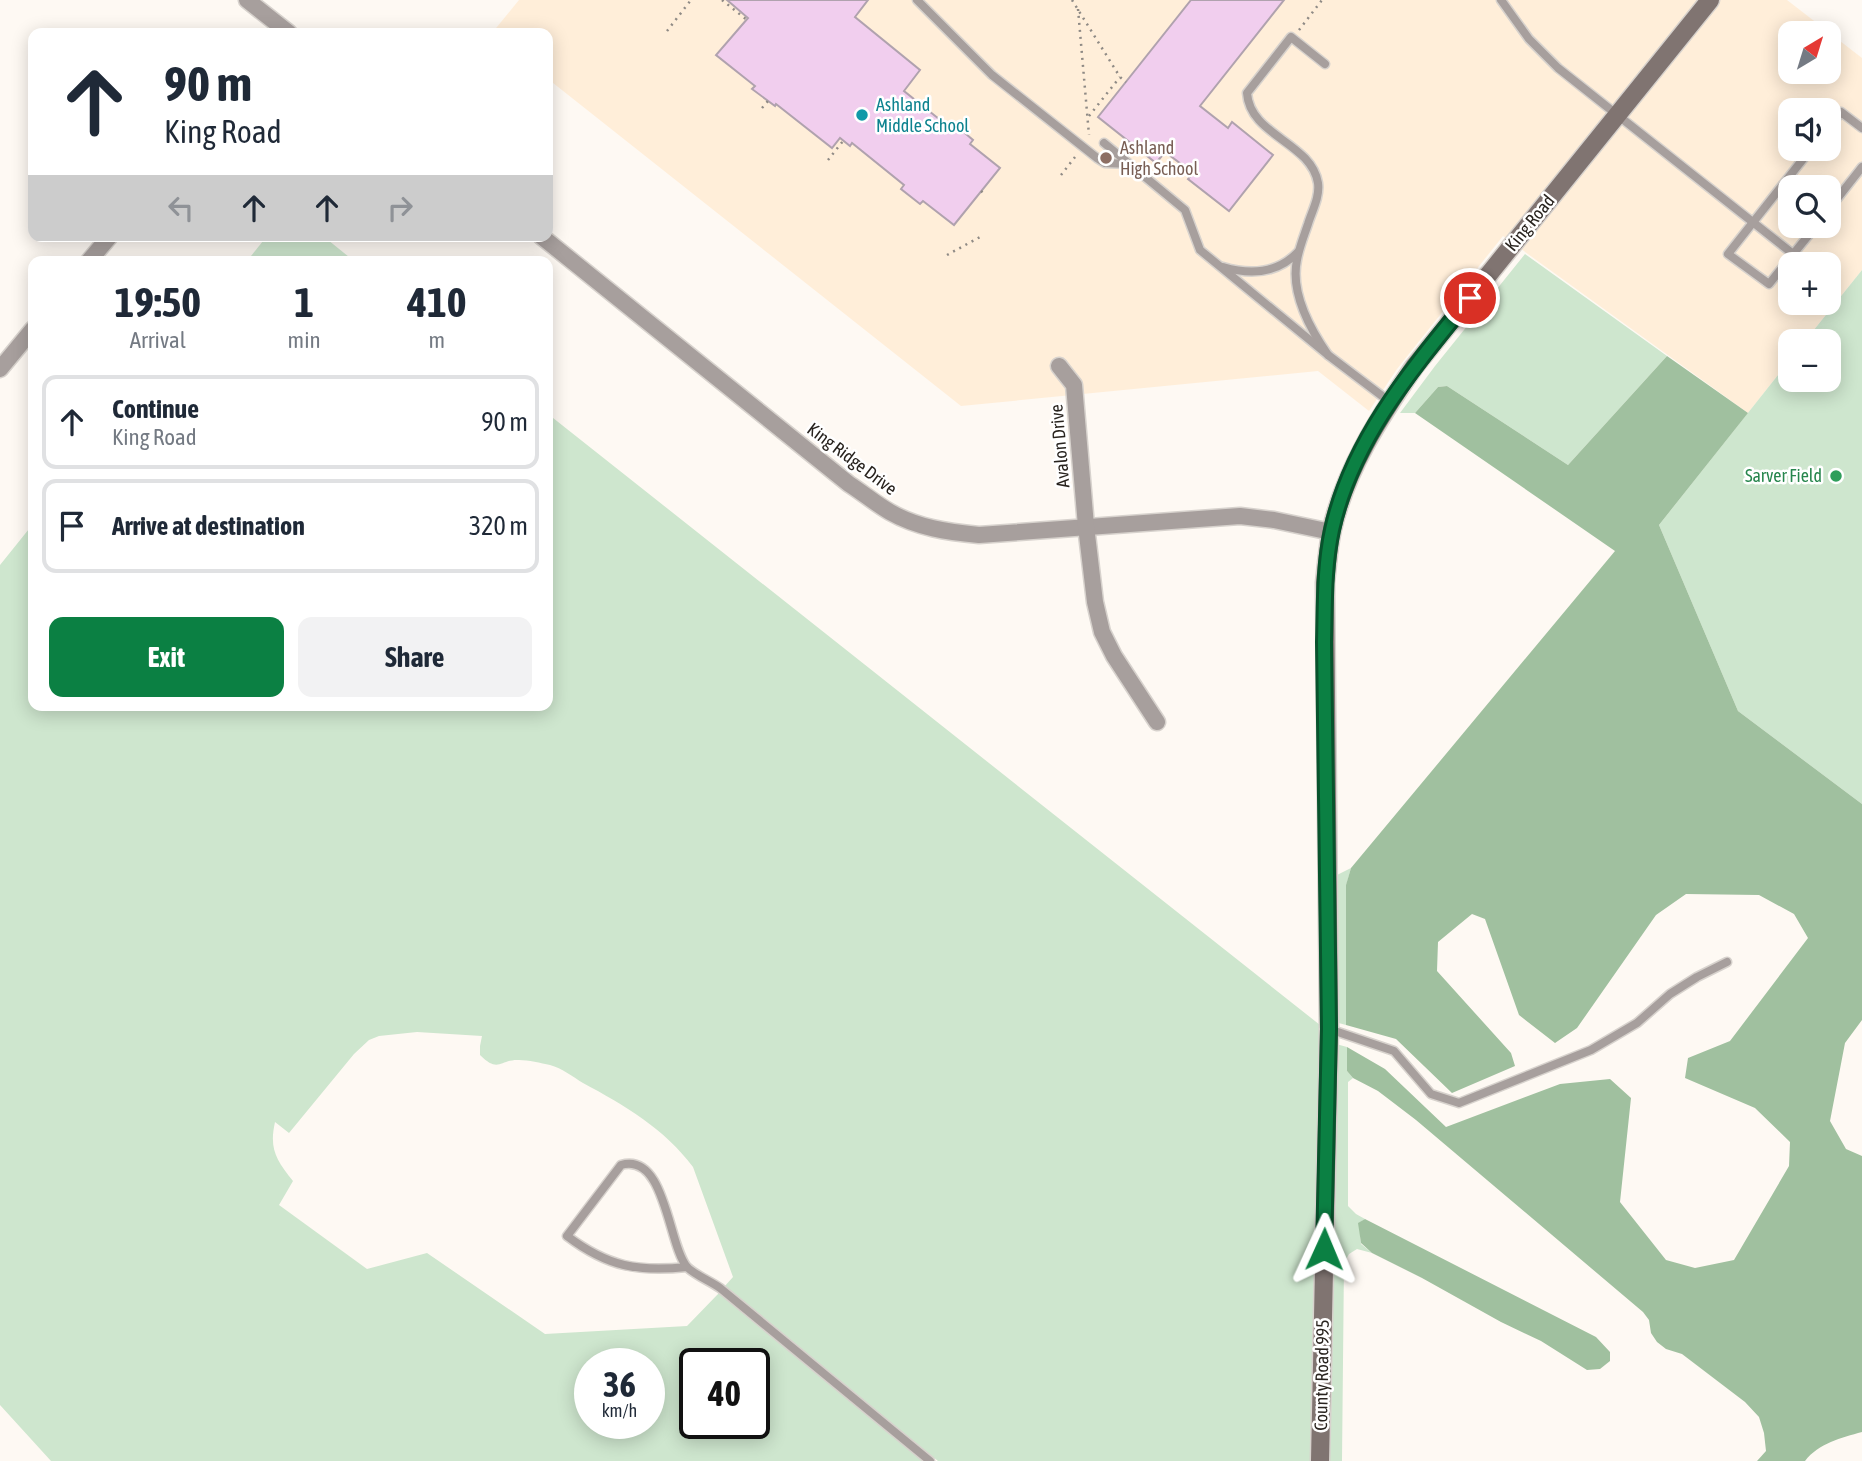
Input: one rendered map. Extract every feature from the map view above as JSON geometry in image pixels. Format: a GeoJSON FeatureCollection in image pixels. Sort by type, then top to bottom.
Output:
{"type":"FeatureCollection","features":[{"type":"Feature","properties":{"kind":"street"},"geometry":{"type":"LineString","coordinates":[[247,0],[283,28]]}},
{"type":"Feature","properties":{"kind":"street","name":"King Road"},"geometry":{"type":"LineString","coordinates":[[1329,1032],[1325,583],[1331,532],[1339,504],[1355,463],[1381,415],[1414,368],[1710,0]]}},
{"type":"Feature","properties":{"kind":"street"},"geometry":{"type":"LineString","coordinates":[[93,256],[105,242]]}},
{"type":"Feature","properties":{"kind":"street","name":"King Ridge Drive"},"geometry":{"type":"LineString","coordinates":[[548,242],[849,484],[891,512],[916,524],[979,536],[1240,516],[1331,532]]}},
{"type":"Feature","properties":{"kind":"street"},"geometry":{"type":"LineString","coordinates":[[0,369],[28,335]]}},
{"type":"Feature","properties":{"kind":"street","name":"Avalon Drive"},"geometry":{"type":"LineString","coordinates":[[1059,366],[1074,385],[1086,526],[1095,602],[1102,632],[1114,656],[1157,722]]}},
{"type":"Feature","properties":{"kind":"street","name":"County Road 995"},"geometry":{"type":"LineString","coordinates":[[1320,1461],[1329,1032]]}},
{"type":"Feature","properties":{"kind":"lane"},"geometry":{"type":"LineString","coordinates":[[917,0],[992,75],[1097,159],[1105,163],[1129,164]]}},
{"type":"Feature","properties":{"kind":"lane"},"geometry":{"type":"LineString","coordinates":[[1501,0],[1544,55],[1790,252]]}},
{"type":"Feature","properties":{"kind":"lane"},"geometry":{"type":"LineString","coordinates":[[1325,64],[1291,37],[1247,93],[1252,112],[1259,121],[1307,160],[1316,175],[1318,194],[1296,261],[1296,278],[1306,317],[1328,355]]}},
{"type":"Feature","properties":{"kind":"lane"},"geometry":{"type":"LineString","coordinates":[[1841,112],[1862,128]]}},
{"type":"Feature","properties":{"kind":"lane"},"geometry":{"type":"LineString","coordinates":[[1104,143],[1185,210],[1200,250],[1390,402]]}},
{"type":"Feature","properties":{"kind":"lane"},"geometry":{"type":"LineString","coordinates":[[1778,273],[1769,284],[1728,254],[1801,161]]}},
{"type":"Feature","properties":{"kind":"lane"},"geometry":{"type":"LineString","coordinates":[[1841,194],[1862,167]]}},
{"type":"Feature","properties":{"kind":"lane"},"geometry":{"type":"LineString","coordinates":[[1795,252],[1806,238]]}},
{"type":"Feature","properties":{"kind":"lane"},"geometry":{"type":"LineString","coordinates":[[1217,265],[1248,272],[1263,271],[1291,260],[1300,250]]}},
{"type":"Feature","properties":{"kind":"lane"},"geometry":{"type":"LineString","coordinates":[[1329,1032],[1394,1051],[1431,1094],[1459,1103],[1591,1050],[1637,1023],[1688,982],[1727,962]]}},
{"type":"Feature","properties":{"kind":"lane"},"geometry":{"type":"LineString","coordinates":[[687,1267],[641,1269],[619,1264],[597,1256],[567,1236],[621,1165],[630,1162],[642,1167],[664,1202],[677,1249],[687,1267],[720,1288],[930,1461]]}},
{"type":"Feature","properties":{"kind":"path"},"geometry":{"type":"LineString","coordinates":[[667,31],[691,0]]}},
{"type":"Feature","properties":{"kind":"path"},"geometry":{"type":"LineString","coordinates":[[722,0],[747,20]]}},
{"type":"Feature","properties":{"kind":"path"},"geometry":{"type":"LineString","coordinates":[[1072,0],[1120,77],[1126,82]]}},
{"type":"Feature","properties":{"kind":"path"},"geometry":{"type":"LineString","coordinates":[[1299,30],[1322,0]]}},
{"type":"Feature","properties":{"kind":"path"},"geometry":{"type":"LineString","coordinates":[[1078,9],[1090,140]]}},
{"type":"Feature","properties":{"kind":"path"},"geometry":{"type":"LineString","coordinates":[[1088,117],[1120,77]]}},
{"type":"Feature","properties":{"kind":"path"},"geometry":{"type":"LineString","coordinates":[[762,108],[768,101]]}},
{"type":"Feature","properties":{"kind":"path"},"geometry":{"type":"LineString","coordinates":[[828,160],[844,141]]}},
{"type":"Feature","properties":{"kind":"path"},"geometry":{"type":"LineString","coordinates":[[1061,175],[1075,157]]}},
{"type":"Feature","properties":{"kind":"path"},"geometry":{"type":"LineString","coordinates":[[981,191],[986,195]]}},
{"type":"Feature","properties":{"kind":"path"},"geometry":{"type":"LineString","coordinates":[[947,255],[980,237]]}},
{"type":"Feature","properties":{"kind":"shaded area","name":"Ashland High School"},"geometry":{"type":"Polygon","coordinates":[[[519,0],[1787,0],[1814,21],[1778,21],[1778,84],[1841,84],[1841,42],[1862,58],[1862,270],[1841,296],[1841,252],[1778,252],[1778,315],[1826,315],[1815,329],[1778,329],[1778,375],[1748,413],[1503,236],[1397,369],[1369,411],[1318,371],[961,406],[553,83],[553,28],[496,28],[519,0]]]}},
{"type":"Feature","properties":{"kind":"green space"},"geometry":{"type":"Polygon","coordinates":[[[262,242],[330,242],[348,256],[251,256],[262,242]]]}},
{"type":"Feature","properties":{"kind":"green space"},"geometry":{"type":"Polygon","coordinates":[[[1525,254],[1667,356],[1568,465],[1447,386],[1438,387],[1415,413],[1400,413],[1525,254]]]}},
{"type":"Feature","properties":{"kind":"green space"},"geometry":{"type":"Polygon","coordinates":[[[1862,270],[1862,804],[1738,711],[1659,525],[1778,375],[1778,392],[1841,392],[1841,329],[1815,329],[1826,315],[1841,315],[1841,296],[1862,270]]]}},
{"type":"Feature","properties":{"kind":"green space"},"geometry":{"type":"Polygon","coordinates":[[[1667,356],[1748,413],[1659,525],[1738,711],[1862,804],[1862,1020],[1845,1043],[1830,1121],[1846,1149],[1862,1156],[1862,1432],[1824,1445],[1805,1461],[1757,1461],[1766,1451],[1764,1433],[1759,1417],[1745,1402],[1682,1354],[1666,1349],[1657,1342],[1643,1312],[1416,1120],[1378,1091],[1353,1078],[1347,1071],[1347,1047],[1385,1069],[1446,1127],[1560,1084],[1610,1079],[1631,1098],[1620,1202],[1666,1260],[1695,1268],[1734,1260],[1789,1166],[1790,1142],[1755,1108],[1685,1078],[1688,1058],[1730,1041],[1808,938],[1794,914],[1759,895],[1686,894],[1656,915],[1577,1028],[1555,1043],[1519,1015],[1485,919],[1472,914],[1438,942],[1437,971],[1511,1053],[1515,1066],[1452,1093],[1396,1039],[1346,1025],[1346,885],[1351,868],[1615,551],[1415,413],[1438,387],[1447,386],[1568,465],[1667,356]]]}},
{"type":"Feature","properties":{"kind":"green space"},"geometry":{"type":"Polygon","coordinates":[[[553,418],[1320,1025],[1313,1461],[938,1461],[724,1287],[733,1277],[693,1167],[657,1130],[628,1109],[554,1066],[523,1060],[491,1064],[480,1055],[482,1036],[417,1032],[379,1036],[369,1040],[354,1054],[289,1133],[275,1122],[275,1154],[293,1181],[279,1205],[367,1269],[427,1253],[545,1334],[687,1326],[719,1293],[924,1461],[51,1461],[0,1405],[0,565],[28,530],[28,711],[553,711],[553,418]]]}},
{"type":"Feature","properties":{"kind":"green space"},"geometry":{"type":"Polygon","coordinates":[[[1351,868],[1346,886],[1346,1025],[1335,1022],[1335,876],[1351,868]]]}},
{"type":"Feature","properties":{"kind":"green space"},"geometry":{"type":"Polygon","coordinates":[[[1336,1044],[1347,1047],[1347,1071],[1353,1078],[1348,1082],[1348,1206],[1365,1219],[1359,1223],[1361,1244],[1372,1253],[1357,1249],[1349,1254],[1344,1263],[1342,1461],[1329,1461],[1336,1044]]]}},
{"type":"Feature","properties":{"kind":"green space"},"geometry":{"type":"Polygon","coordinates":[[[1365,1219],[1596,1337],[1610,1352],[1610,1361],[1600,1369],[1587,1370],[1541,1341],[1372,1253],[1361,1243],[1358,1223],[1365,1219]]]}},
{"type":"Feature","properties":{"kind":"building","name":"Ashland Middle School"},"geometry":{"type":"Polygon","coordinates":[[[727,0],[868,0],[855,17],[920,70],[904,91],[949,127],[953,123],[973,140],[970,144],[1000,168],[954,225],[923,201],[920,204],[901,189],[904,185],[852,143],[850,146],[840,138],[832,148],[776,104],[775,106],[752,89],[755,86],[716,55],[748,18],[727,0]]]}},
{"type":"Feature","properties":{"kind":"building","name":"Ashland High School"},"geometry":{"type":"Polygon","coordinates":[[[1191,0],[1284,0],[1200,106],[1228,128],[1232,122],[1273,155],[1229,211],[1188,179],[1193,173],[1165,152],[1156,163],[1098,117],[1191,0]]]}},
{"type":"Feature","properties":{"kind":"place","name":"Ashland Middle School"},"geometry":{"type":"Point","coordinates":[862,115]}},
{"type":"Feature","properties":{"kind":"place","name":"Ashland High School"},"geometry":{"type":"Point","coordinates":[1106,158]}},
{"type":"Feature","properties":{"kind":"place","name":"Sarver Field"},"geometry":{"type":"Point","coordinates":[1836,476]}},
{"type":"Feature","properties":{"kind":"route"},"geometry":{"type":"LineString","coordinates":[[1324,1249],[1329,1029],[1324,642],[1325,583],[1331,532],[1347,481],[1381,415],[1414,368],[1470,298]]}}]}
